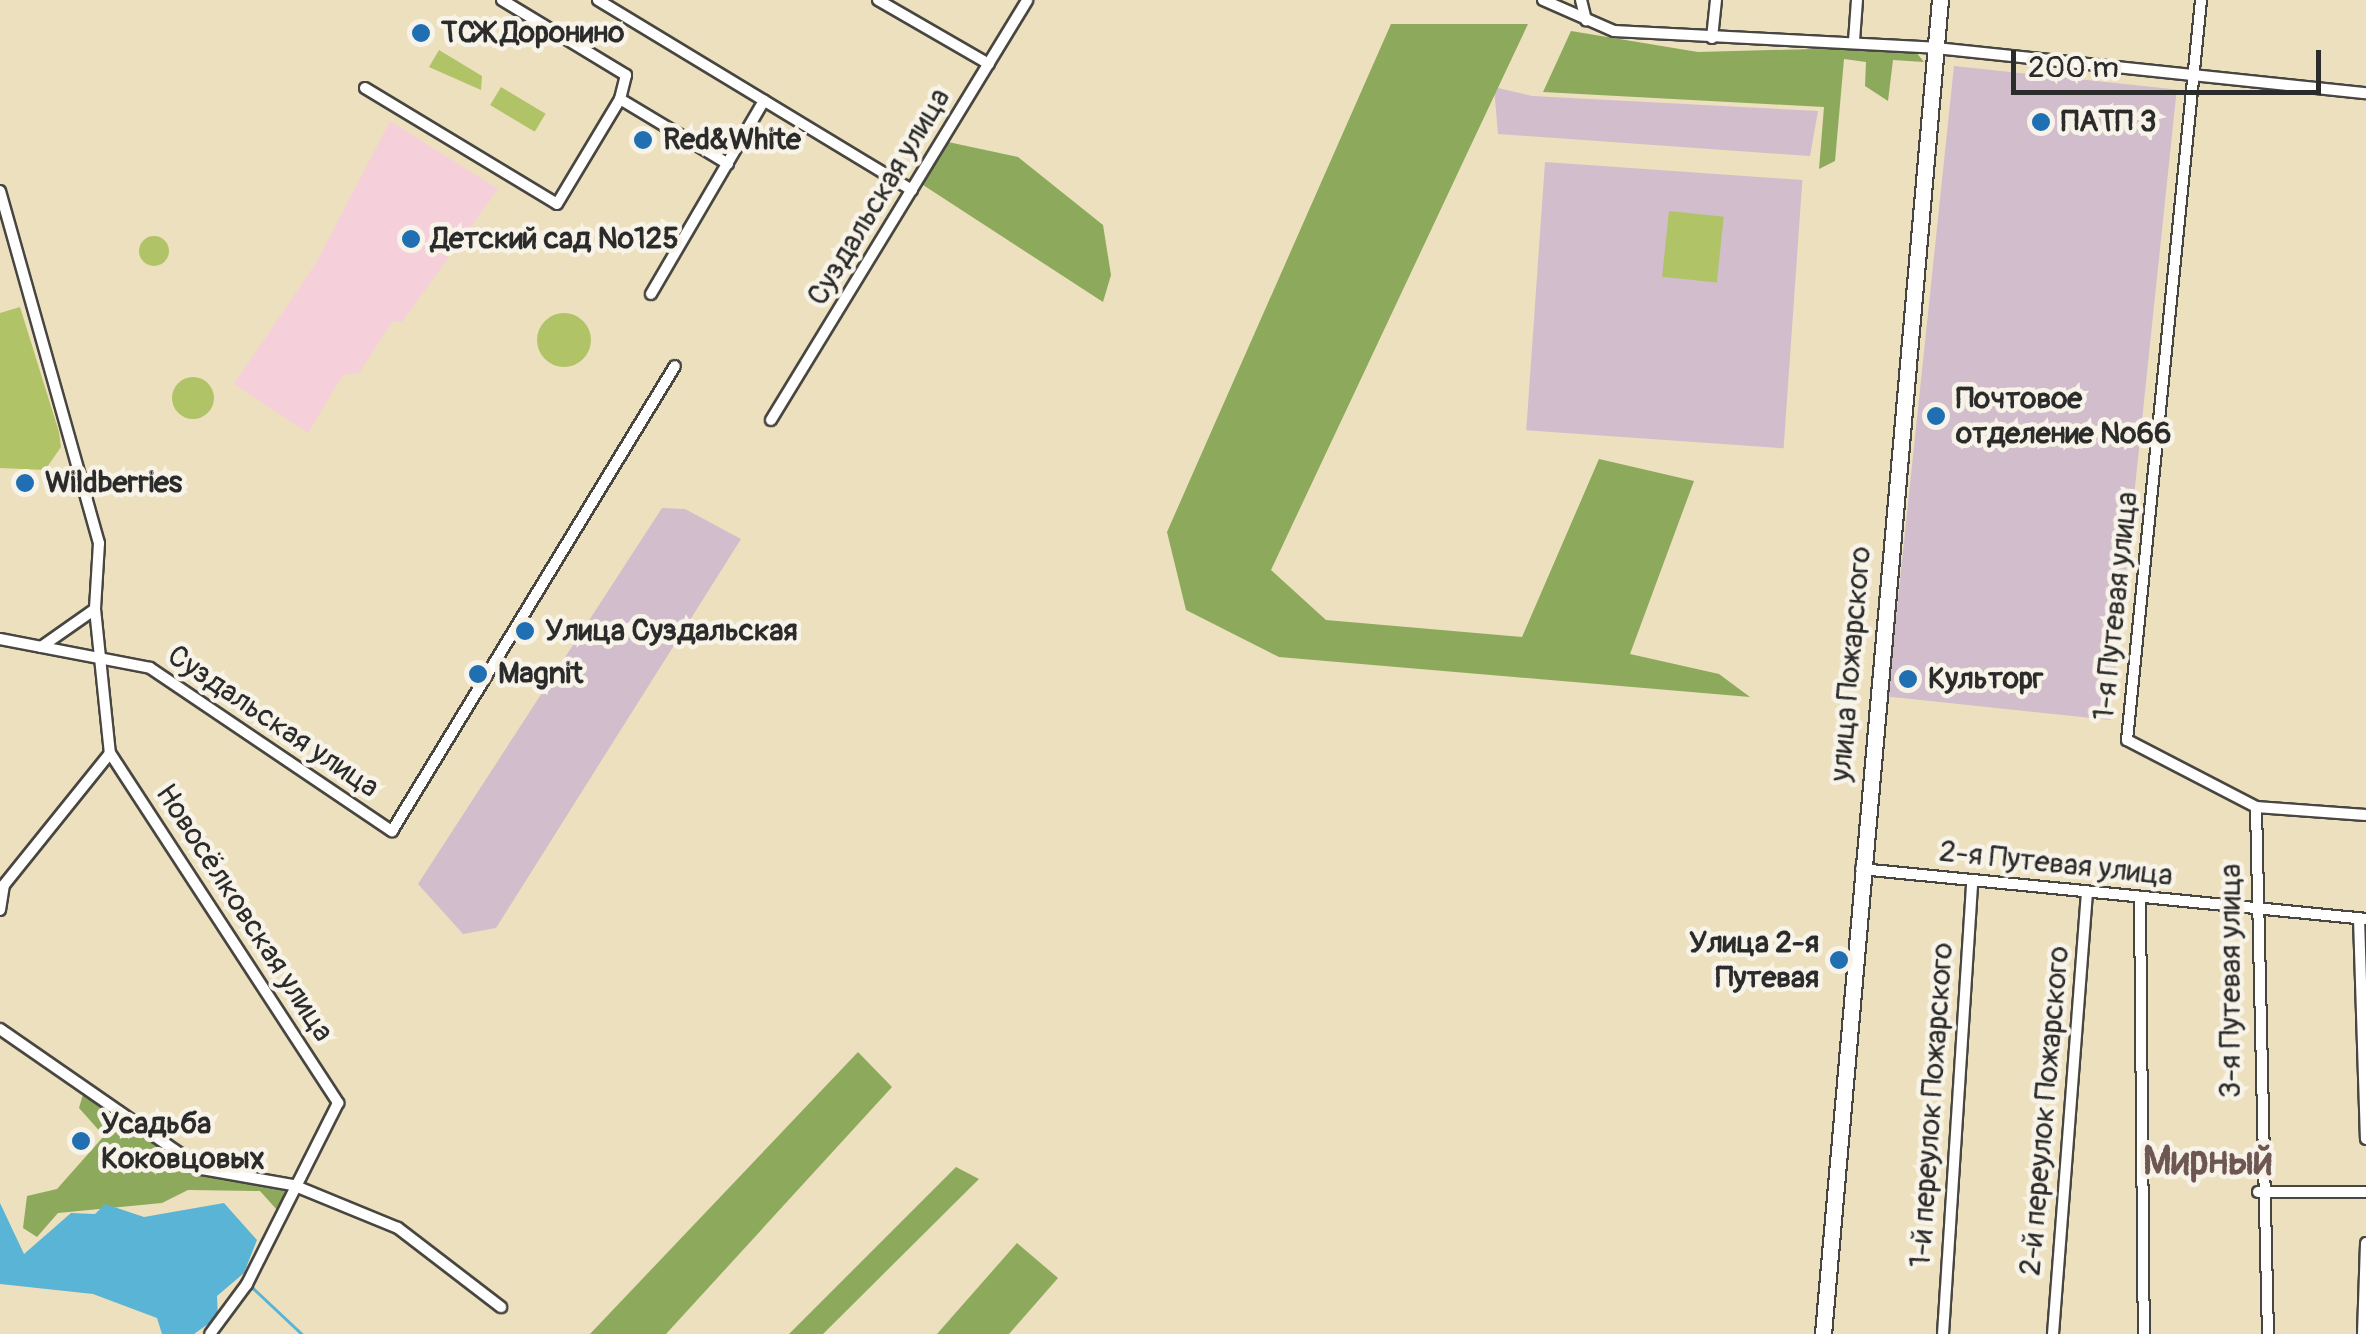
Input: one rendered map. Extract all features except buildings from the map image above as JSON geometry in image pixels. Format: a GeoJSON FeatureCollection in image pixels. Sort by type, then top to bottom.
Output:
{"type":"FeatureCollection","features":[{"type":"Feature","properties":{"kind":"street"},"geometry":{"type":"LineString","coordinates":[[364,88],[557,204],[620,99],[626,74],[502,0]]}},
{"type":"Feature","properties":{"kind":"street"},"geometry":{"type":"LineString","coordinates":[[598,0],[912,190]]}},
{"type":"Feature","properties":{"kind":"street"},"geometry":{"type":"LineString","coordinates":[[878,0],[989,64]]}},
{"type":"Feature","properties":{"kind":"street","name":"Суздальская улица"},"geometry":{"type":"LineString","coordinates":[[772,420],[1028,0]]}},
{"type":"Feature","properties":{"kind":"street"},"geometry":{"type":"LineString","coordinates":[[1544,0],[1586,20],[1712,38],[1854,41],[2366,93]]}},
{"type":"Feature","properties":{"kind":"street"},"geometry":{"type":"LineString","coordinates":[[1581,0],[1586,20]]}},
{"type":"Feature","properties":{"kind":"street"},"geometry":{"type":"LineString","coordinates":[[1712,38],[1716,0]]}},
{"type":"Feature","properties":{"kind":"street"},"geometry":{"type":"LineString","coordinates":[[1854,41],[1857,0]]}},
{"type":"Feature","properties":{"kind":"street","name":"улица Пожарского"},"geometry":{"type":"LineString","coordinates":[[1823,1334],[1940,0]]}},
{"type":"Feature","properties":{"kind":"street","name":"1-я Путевая улица"},"geometry":{"type":"LineString","coordinates":[[2201,0],[2127,740],[2256,807]]}},
{"type":"Feature","properties":{"kind":"street"},"geometry":{"type":"LineString","coordinates":[[620,99],[728,164]]}},
{"type":"Feature","properties":{"kind":"street"},"geometry":{"type":"LineString","coordinates":[[650,294],[764,101]]}},
{"type":"Feature","properties":{"kind":"street","name":"Новосёлковская улица"},"geometry":{"type":"LineString","coordinates":[[0,190],[100,543],[96,609],[110,753],[338,1103],[293,1185]]}},
{"type":"Feature","properties":{"kind":"street","name":"Суздальская улица"},"geometry":{"type":"LineString","coordinates":[[0,639],[150,668],[392,831],[675,366]]}},
{"type":"Feature","properties":{"kind":"street"},"geometry":{"type":"LineString","coordinates":[[41,647],[96,609]]}},
{"type":"Feature","properties":{"kind":"street"},"geometry":{"type":"LineString","coordinates":[[0,910],[4,885],[110,753]]}},
{"type":"Feature","properties":{"kind":"street"},"geometry":{"type":"LineString","coordinates":[[2256,807],[2366,815]]}},
{"type":"Feature","properties":{"kind":"street","name":"3-я Путевая улица"},"geometry":{"type":"LineString","coordinates":[[2256,807],[2258,1192],[2268,1334]]}},
{"type":"Feature","properties":{"kind":"street","name":"2-я Путевая улица"},"geometry":{"type":"LineString","coordinates":[[1861,870],[2362,918]]}},
{"type":"Feature","properties":{"kind":"street","name":"1-й переулок Пожарского"},"geometry":{"type":"LineString","coordinates":[[1943,1334],[1972,880]]}},
{"type":"Feature","properties":{"kind":"street","name":"2-й переулок Пожарского"},"geometry":{"type":"LineString","coordinates":[[2052,1334],[2087,892]]}},
{"type":"Feature","properties":{"kind":"street"},"geometry":{"type":"LineString","coordinates":[[2140,898],[2144,1334]]}},
{"type":"Feature","properties":{"kind":"street"},"geometry":{"type":"LineString","coordinates":[[2362,918],[2366,1140]]}},
{"type":"Feature","properties":{"kind":"street"},"geometry":{"type":"LineString","coordinates":[[0,1028],[202,1169],[293,1185],[398,1228],[501,1307]]}},
{"type":"Feature","properties":{"kind":"street"},"geometry":{"type":"LineString","coordinates":[[210,1334],[247,1284],[293,1185]]}},
{"type":"Feature","properties":{"kind":"street"},"geometry":{"type":"LineString","coordinates":[[2258,1192],[2366,1192]]}},
{"type":"Feature","properties":{"kind":"street"},"geometry":{"type":"LineString","coordinates":[[2363,1334],[2366,1243]]}},
{"type":"Feature","properties":{"kind":"shaded area"},"geometry":{"type":"Polygon","coordinates":[[[1954,66],[2177,89],[2111,720],[1888,697],[1954,66]]]}},
{"type":"Feature","properties":{"kind":"shaded area"},"geometry":{"type":"Polygon","coordinates":[[[1494,87],[1532,96],[1818,111],[1810,156],[1498,134],[1494,87]]]}},
{"type":"Feature","properties":{"kind":"shaded area"},"geometry":{"type":"Polygon","coordinates":[[[390,121],[498,189],[402,322],[392,322],[359,373],[343,375],[308,433],[234,384],[316,263],[390,121]]]}},
{"type":"Feature","properties":{"kind":"shaded area"},"geometry":{"type":"Polygon","coordinates":[[[1545,162],[1802,180],[1784,448],[1526,430],[1545,162]]]}},
{"type":"Feature","properties":{"kind":"shaded area"},"geometry":{"type":"Polygon","coordinates":[[[662,508],[685,509],[741,539],[496,928],[463,934],[418,884],[662,508]]]}},
{"type":"Feature","properties":{"kind":"green space"},"geometry":{"type":"Polygon","coordinates":[[[1391,24],[1528,24],[1271,570],[1326,620],[1522,637],[1599,459],[1694,481],[1630,654],[1719,674],[1750,697],[1279,657],[1186,610],[1167,532],[1391,24]]]}},
{"type":"Feature","properties":{"kind":"green space"},"geometry":{"type":"Polygon","coordinates":[[[1571,31],[1698,52],[1851,48],[1916,52],[1924,62],[1893,60],[1888,101],[1865,86],[1866,62],[1844,59],[1835,161],[1819,169],[1824,107],[1543,92],[1571,31]]]}},
{"type":"Feature","properties":{"kind":"green space"},"geometry":{"type":"Polygon","coordinates":[[[439,50],[482,76],[481,90],[429,67],[439,50]]]}},
{"type":"Feature","properties":{"kind":"green space"},"geometry":{"type":"Polygon","coordinates":[[[501,87],[546,114],[535,132],[490,105],[501,87]]]}},
{"type":"Feature","properties":{"kind":"green space"},"geometry":{"type":"Polygon","coordinates":[[[948,142],[1018,157],[1103,225],[1111,275],[1103,302],[920,183],[948,142]]]}},
{"type":"Feature","properties":{"kind":"green space"},"geometry":{"type":"Polygon","coordinates":[[[1669,211],[1724,217],[1717,282],[1662,277],[1669,211]]]}},
{"type":"Feature","properties":{"kind":"green space"},"geometry":{"type":"Polygon","coordinates":[[[154,236],[168,245],[169,251],[160,265],[154,266],[140,257],[139,251],[148,237],[154,236]]]}},
{"type":"Feature","properties":{"kind":"green space"},"geometry":{"type":"Polygon","coordinates":[[[20,307],[59,432],[61,447],[45,470],[0,468],[0,313],[20,307]]]}},
{"type":"Feature","properties":{"kind":"green space"},"geometry":{"type":"Polygon","coordinates":[[[564,313],[583,321],[591,340],[583,359],[564,367],[545,359],[537,340],[545,321],[564,313]]]}},
{"type":"Feature","properties":{"kind":"green space"},"geometry":{"type":"Polygon","coordinates":[[[193,377],[208,383],[214,398],[208,413],[193,419],[178,413],[172,398],[178,383],[193,377]]]}},
{"type":"Feature","properties":{"kind":"green space"},"geometry":{"type":"Polygon","coordinates":[[[858,1052],[892,1087],[666,1334],[590,1334],[858,1052]]]}},
{"type":"Feature","properties":{"kind":"green space"},"geometry":{"type":"Polygon","coordinates":[[[84,1091],[194,1169],[285,1191],[278,1211],[260,1191],[188,1190],[162,1203],[58,1213],[37,1237],[23,1228],[27,1196],[57,1189],[104,1136],[79,1108],[84,1091]]]}},
{"type":"Feature","properties":{"kind":"green space"},"geometry":{"type":"Polygon","coordinates":[[[956,1167],[979,1179],[823,1334],[789,1334],[956,1167]]]}},
{"type":"Feature","properties":{"kind":"green space"},"geometry":{"type":"Polygon","coordinates":[[[1017,1243],[1058,1278],[1009,1334],[937,1334],[1017,1243]]]}},
{"type":"Feature","properties":{"kind":"water"},"geometry":{"type":"Polygon","coordinates":[[[0,1203],[24,1254],[71,1213],[95,1214],[105,1204],[144,1217],[224,1203],[257,1240],[244,1273],[217,1296],[218,1317],[194,1334],[162,1334],[157,1318],[93,1294],[0,1284],[0,1203]]]}},
{"type":"Feature","properties":{"kind":"waterway"},"geometry":{"type":"LineString","coordinates":[[252,1287],[302,1334]]}},
{"type":"Feature","properties":{"kind":"place","name":"ТСЖ Доронино"},"geometry":{"type":"Point","coordinates":[421,33]}},
{"type":"Feature","properties":{"kind":"place","name":"ПАТП 3"},"geometry":{"type":"Point","coordinates":[2041,122]}},
{"type":"Feature","properties":{"kind":"place","name":"Red&White"},"geometry":{"type":"Point","coordinates":[643,140]}},
{"type":"Feature","properties":{"kind":"place","name":"Детский сад №125"},"geometry":{"type":"Point","coordinates":[411,239]}},
{"type":"Feature","properties":{"kind":"place","name":"Почтовое отделение №66"},"geometry":{"type":"Point","coordinates":[1936,416]}},
{"type":"Feature","properties":{"kind":"place","name":"Wildberries"},"geometry":{"type":"Point","coordinates":[25,483]}},
{"type":"Feature","properties":{"kind":"place","name":"Улица Суздальская"},"geometry":{"type":"Point","coordinates":[525,631]}},
{"type":"Feature","properties":{"kind":"place","name":"Magnit"},"geometry":{"type":"Point","coordinates":[478,674]}},
{"type":"Feature","properties":{"kind":"place","name":"Культорг"},"geometry":{"type":"Point","coordinates":[1908,679]}},
{"type":"Feature","properties":{"kind":"place","name":"Улица 2-я Путевая"},"geometry":{"type":"Point","coordinates":[1839,960]}},
{"type":"Feature","properties":{"kind":"place","name":"Усадьба Коковцовых"},"geometry":{"type":"Point","coordinates":[81,1141]}},
{"type":"Feature","properties":{"kind":"district","name":"Мирный"},"geometry":{"type":"Point","coordinates":[2208,1162]}}]}
